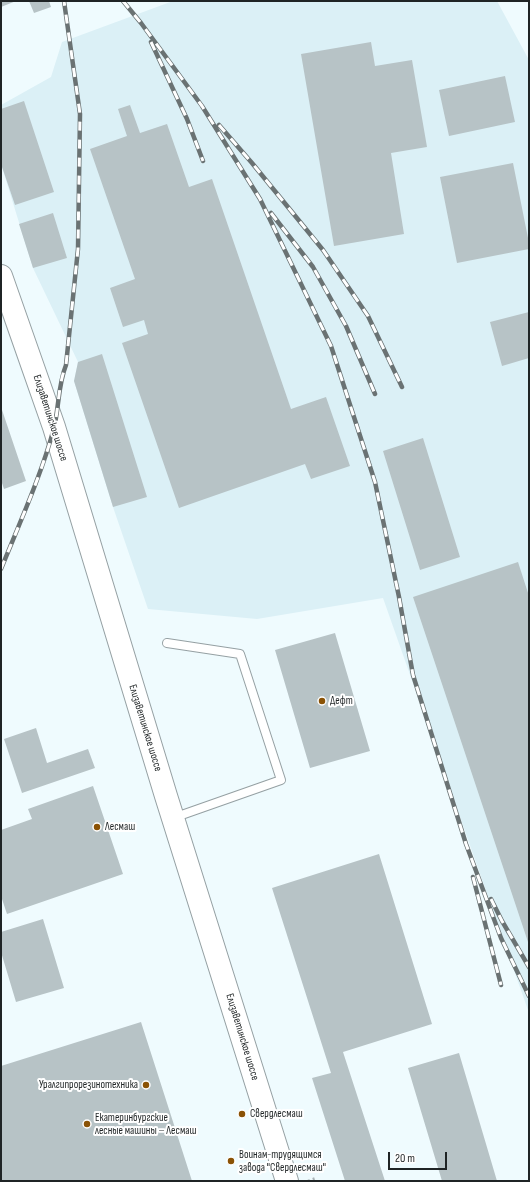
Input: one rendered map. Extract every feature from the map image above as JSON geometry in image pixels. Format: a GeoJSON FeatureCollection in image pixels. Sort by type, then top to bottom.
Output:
{"type":"FeatureCollection","features":[{"type":"Feature","properties":{"kind":"main road","name":"Елизаветинское шоссе"},"geometry":{"type":"LineString","coordinates":[[1,276],[54,427],[173,818],[287,1181]]}},
{"type":"Feature","properties":{"kind":"lane"},"geometry":{"type":"LineString","coordinates":[[167,643],[240,654],[281,780],[173,818]]}},
{"type":"Feature","properties":{"kind":"path"},"geometry":{"type":"LineString","coordinates":[[307,1181],[316,1178]]}},
{"type":"Feature","properties":{"kind":"shaded area"},"geometry":{"type":"Polygon","coordinates":[[[173,1],[497,1],[529,60],[529,1013],[383,598],[257,619],[148,609],[113,507],[74,381],[78,362],[33,268],[1,164],[1,105],[51,77],[62,42],[173,1]]]}},
{"type":"Feature","properties":{"kind":"building"},"geometry":{"type":"Polygon","coordinates":[[[1,1],[16,1],[1,7],[1,1]]]}},
{"type":"Feature","properties":{"kind":"building"},"geometry":{"type":"Polygon","coordinates":[[[29,1],[49,1],[51,7],[34,13],[29,1]]]}},
{"type":"Feature","properties":{"kind":"building"},"geometry":{"type":"Polygon","coordinates":[[[371,42],[375,66],[412,60],[427,147],[391,153],[404,234],[334,246],[301,54],[371,42]]]}},
{"type":"Feature","properties":{"kind":"building"},"geometry":{"type":"Polygon","coordinates":[[[505,76],[515,122],[449,136],[439,90],[505,76]]]}},
{"type":"Feature","properties":{"kind":"building"},"geometry":{"type":"Polygon","coordinates":[[[24,101],[54,192],[15,205],[1,164],[1,109],[24,101]]]}},
{"type":"Feature","properties":{"kind":"building"},"geometry":{"type":"Polygon","coordinates":[[[130,105],[140,133],[167,124],[189,187],[212,179],[291,409],[326,397],[350,466],[311,479],[305,464],[179,508],[122,343],[148,334],[144,320],[123,327],[110,288],[135,279],[90,149],[127,136],[118,109],[130,105]]]}},
{"type":"Feature","properties":{"kind":"building"},"geometry":{"type":"Polygon","coordinates":[[[513,163],[529,249],[457,263],[440,177],[513,163]]]}},
{"type":"Feature","properties":{"kind":"building"},"geometry":{"type":"Polygon","coordinates":[[[53,213],[67,258],[33,268],[19,224],[53,213]]]}},
{"type":"Feature","properties":{"kind":"building"},"geometry":{"type":"Polygon","coordinates":[[[529,312],[529,358],[502,366],[490,322],[529,312]]]}},
{"type":"Feature","properties":{"kind":"building"},"geometry":{"type":"Polygon","coordinates":[[[102,354],[147,497],[113,507],[74,381],[78,362],[102,354]]]}},
{"type":"Feature","properties":{"kind":"building"},"geometry":{"type":"Polygon","coordinates":[[[1,407],[26,481],[4,489],[1,480],[1,407]]]}},
{"type":"Feature","properties":{"kind":"building"},"geometry":{"type":"Polygon","coordinates":[[[423,438],[460,557],[420,570],[383,451],[423,438]]]}},
{"type":"Feature","properties":{"kind":"building"},"geometry":{"type":"Polygon","coordinates":[[[518,562],[529,596],[529,945],[413,597],[518,562]]]}},
{"type":"Feature","properties":{"kind":"building","name":"Дефт"},"geometry":{"type":"Polygon","coordinates":[[[335,633],[370,751],[310,768],[275,650],[335,633]]]}},
{"type":"Feature","properties":{"kind":"building"},"geometry":{"type":"Polygon","coordinates":[[[36,728],[47,763],[88,749],[95,768],[22,793],[4,739],[36,728]]]}},
{"type":"Feature","properties":{"kind":"building"},"geometry":{"type":"Polygon","coordinates":[[[93,786],[123,874],[7,914],[1,896],[1,830],[32,819],[28,809],[93,786]]]}},
{"type":"Feature","properties":{"kind":"building"},"geometry":{"type":"Polygon","coordinates":[[[379,854],[432,1024],[343,1052],[385,1181],[345,1181],[312,1078],[331,1073],[272,888],[379,854]]]}},
{"type":"Feature","properties":{"kind":"building"},"geometry":{"type":"Polygon","coordinates":[[[43,919],[64,988],[16,1002],[1,952],[1,932],[43,919]]]}},
{"type":"Feature","properties":{"kind":"building","name":"Екатеринбургские лесные машины – Лесмаш"},"geometry":{"type":"Polygon","coordinates":[[[141,1022],[192,1181],[1,1181],[1,1066],[141,1022]]]}},
{"type":"Feature","properties":{"kind":"building"},"geometry":{"type":"Polygon","coordinates":[[[459,1053],[497,1181],[442,1181],[408,1068],[459,1053]]]}},
{"type":"Feature","properties":{"kind":"railway"},"geometry":{"type":"LineString","coordinates":[[1,569],[30,499],[49,446],[56,420],[61,380],[66,365],[78,249],[80,114],[64,1]]}},
{"type":"Feature","properties":{"kind":"railway"},"geometry":{"type":"LineString","coordinates":[[123,1],[202,106],[260,199],[331,346],[375,482],[399,597],[413,675],[466,844],[501,938],[529,996]]}},
{"type":"Feature","properties":{"kind":"railway"},"geometry":{"type":"LineString","coordinates":[[151,42],[187,119],[203,161]]}},
{"type":"Feature","properties":{"kind":"railway"},"geometry":{"type":"LineString","coordinates":[[219,125],[323,250],[368,316],[402,387]]}},
{"type":"Feature","properties":{"kind":"railway"},"geometry":{"type":"LineString","coordinates":[[271,213],[313,267],[346,326],[375,394]]}},
{"type":"Feature","properties":{"kind":"railway"},"geometry":{"type":"LineString","coordinates":[[473,877],[501,985]]}},
{"type":"Feature","properties":{"kind":"railway"},"geometry":{"type":"LineString","coordinates":[[491,899],[529,967]]}},
{"type":"Feature","properties":{"kind":"place","name":"Дефт"},"geometry":{"type":"Point","coordinates":[322,701]}},
{"type":"Feature","properties":{"kind":"place","name":"Лесмаш"},"geometry":{"type":"Point","coordinates":[97,827]}},
{"type":"Feature","properties":{"kind":"place","name":"Уралгипрорезинотехника"},"geometry":{"type":"Point","coordinates":[146,1085]}},
{"type":"Feature","properties":{"kind":"place","name":"Свердлесмаш"},"geometry":{"type":"Point","coordinates":[242,1114]}},
{"type":"Feature","properties":{"kind":"place","name":"Екатеринбургские лесные машины – Лесмаш"},"geometry":{"type":"Point","coordinates":[87,1124]}},
{"type":"Feature","properties":{"kind":"place","name":"Воинам-трудящимся завода \"Свердлесмаш\""},"geometry":{"type":"Point","coordinates":[231,1161]}}]}
